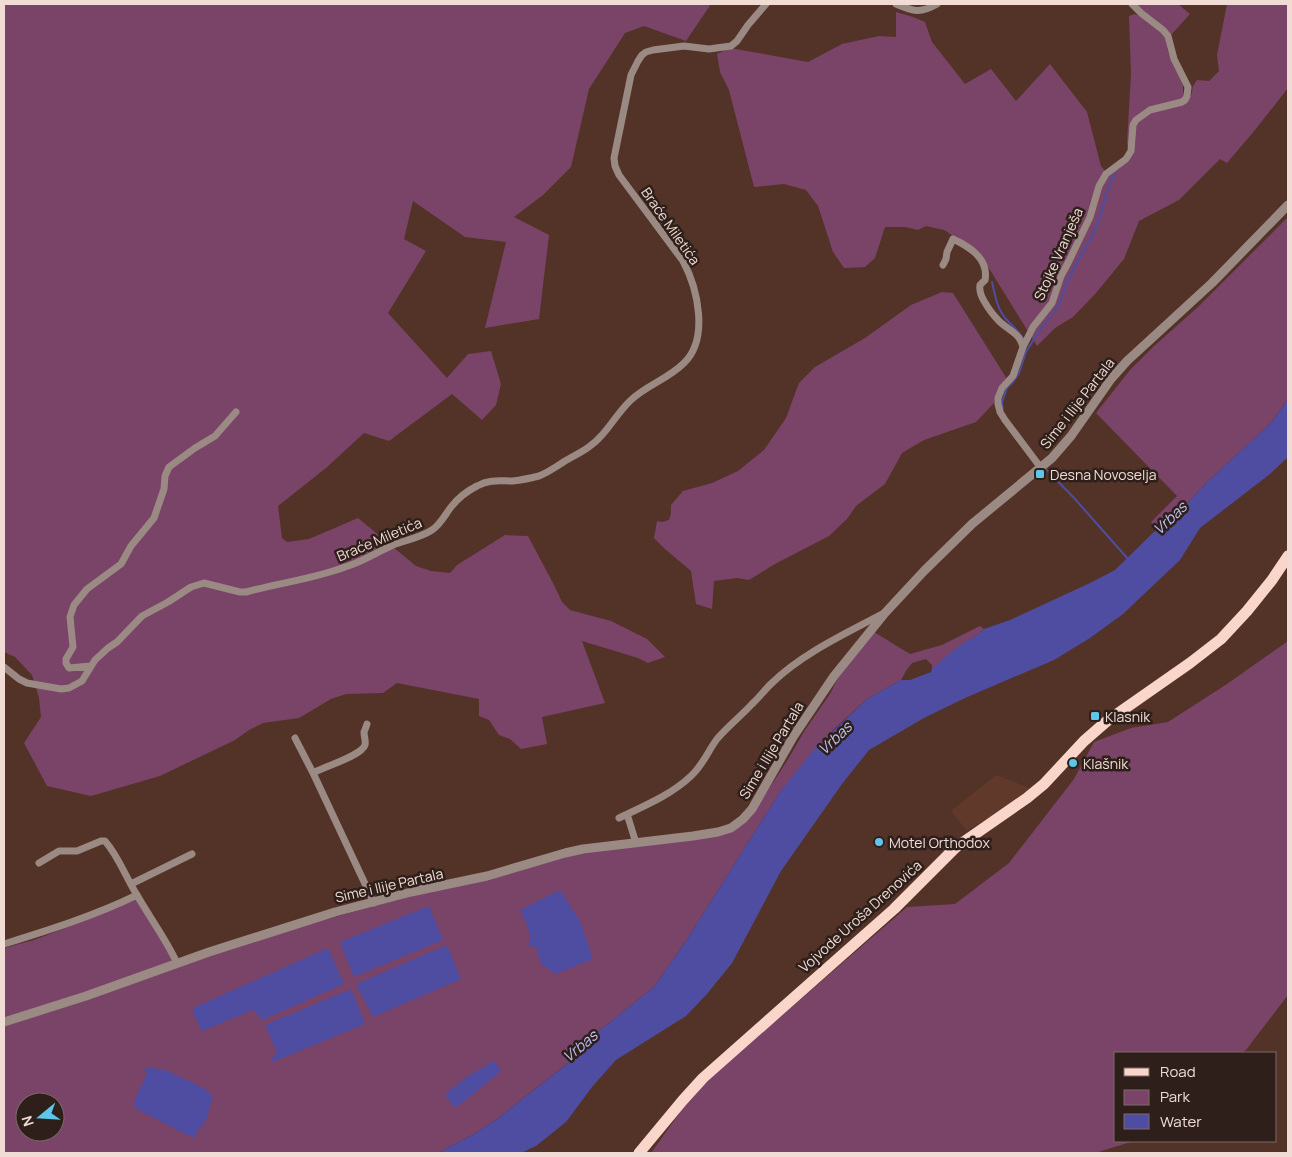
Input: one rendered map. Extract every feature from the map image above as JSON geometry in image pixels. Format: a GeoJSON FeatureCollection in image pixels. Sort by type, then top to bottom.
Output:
{"type":"FeatureCollection","features":[{"type":"Feature","properties":{"kind":"main road","name":"Vojvode Uroša Drenovića"},"geometry":{"type":"LineString","coordinates":[[639,1153],[702,1078],[875,926],[951,851],[1039,789],[1060,769],[1084,741],[1107,721],[1221,639],[1248,611],[1288,556]]}},
{"type":"Feature","properties":{"kind":"street","name":"Braće Miletića"},"geometry":{"type":"LineString","coordinates":[[4,667],[19,680],[27,683],[61,689],[69,688],[82,681],[90,666],[142,616],[191,587],[204,584],[246,592],[346,567],[395,544],[433,530],[462,495],[477,485],[495,480],[514,481],[541,475],[588,448],[602,436],[631,400],[670,374],[690,356],[697,340],[699,322],[695,288],[683,261],[618,174],[615,166],[614,158],[631,75],[642,55],[652,50],[684,46],[709,49],[731,46],[766,4]]}},
{"type":"Feature","properties":{"kind":"street"},"geometry":{"type":"LineString","coordinates":[[896,4],[916,11],[928,9],[937,4]]}},
{"type":"Feature","properties":{"kind":"street","name":"Stojke Vranješa"},"geometry":{"type":"LineString","coordinates":[[1041,468],[1005,420],[998,404],[998,398],[1002,388],[1013,376],[1033,327],[1052,303],[1061,276],[1090,218],[1099,186],[1106,174],[1126,159],[1131,151],[1133,125],[1136,120],[1150,110],[1182,102],[1187,96],[1188,87],[1174,59],[1168,36],[1132,4]]}},
{"type":"Feature","properties":{"kind":"street","name":"Sime i Ilije Partala"},"geometry":{"type":"LineString","coordinates":[[4,1022],[86,996],[177,962],[350,908],[411,892],[487,876],[564,853],[718,832],[731,828],[752,809],[793,737],[834,676],[885,613],[924,570],[972,524],[1052,458],[1105,387],[1127,361],[1212,283],[1288,205]]}},
{"type":"Feature","properties":{"kind":"street"},"geometry":{"type":"LineString","coordinates":[[943,265],[954,239],[977,253],[985,268],[985,280],[980,285],[979,290],[983,299],[992,314],[1019,336],[1024,347]]}},
{"type":"Feature","properties":{"kind":"street"},"geometry":{"type":"LineString","coordinates":[[90,666],[68,668],[66,662],[73,647],[70,617],[74,606],[87,589],[121,564],[131,546],[154,518],[164,489],[164,476],[169,467],[215,436],[236,412]]}},
{"type":"Feature","properties":{"kind":"street"},"geometry":{"type":"LineString","coordinates":[[619,818],[653,802],[690,777],[705,760],[721,735],[772,683],[796,663],[885,613]]}},
{"type":"Feature","properties":{"kind":"street"},"geometry":{"type":"LineString","coordinates":[[314,775],[315,772],[358,753],[364,747],[366,740],[364,732],[367,724]]}},
{"type":"Feature","properties":{"kind":"street"},"geometry":{"type":"LineString","coordinates":[[294,738],[314,775],[374,903]]}},
{"type":"Feature","properties":{"kind":"street"},"geometry":{"type":"LineString","coordinates":[[627,814],[636,843]]}},
{"type":"Feature","properties":{"kind":"street"},"geometry":{"type":"LineString","coordinates":[[39,863],[59,851],[77,850],[104,840],[107,842],[177,962]]}},
{"type":"Feature","properties":{"kind":"street"},"geometry":{"type":"LineString","coordinates":[[131,884],[192,854]]}},
{"type":"Feature","properties":{"kind":"street"},"geometry":{"type":"LineString","coordinates":[[4,944],[87,917],[137,895]]}},
{"type":"Feature","properties":{"kind":"shaded area"},"geometry":{"type":"Polygon","coordinates":[[[996,775],[1035,790],[967,831],[951,811],[996,775]]]}},
{"type":"Feature","properties":{"kind":"green space"},"geometry":{"type":"Polygon","coordinates":[[[4,4],[711,4],[686,41],[644,26],[625,33],[589,89],[571,167],[543,195],[514,217],[549,235],[539,319],[485,328],[506,242],[465,237],[413,201],[404,239],[426,251],[388,313],[447,378],[468,354],[491,351],[501,384],[496,405],[482,420],[452,394],[389,441],[364,433],[326,468],[278,506],[282,538],[287,542],[309,539],[358,518],[416,566],[431,571],[450,573],[457,565],[505,535],[528,536],[562,602],[570,610],[611,621],[647,639],[665,657],[648,663],[638,658],[582,641],[605,703],[542,717],[547,744],[521,749],[510,739],[499,735],[489,720],[479,716],[479,699],[397,683],[383,693],[346,694],[331,699],[299,718],[263,723],[235,740],[160,776],[91,796],[47,786],[24,743],[41,717],[39,698],[32,675],[15,657],[4,652],[4,4]]]}},
{"type":"Feature","properties":{"kind":"green space"},"geometry":{"type":"Polygon","coordinates":[[[1135,4],[1178,4],[1190,14],[1171,35],[1135,4]]]}},
{"type":"Feature","properties":{"kind":"green space"},"geometry":{"type":"Polygon","coordinates":[[[1227,4],[1288,4],[1288,88],[1227,163],[1220,159],[1179,200],[1139,221],[1124,259],[1073,317],[1055,328],[1037,346],[979,252],[944,230],[926,226],[918,230],[905,227],[885,227],[875,258],[865,267],[844,268],[833,252],[818,206],[806,190],[784,184],[754,187],[729,90],[720,72],[717,54],[730,48],[808,62],[842,44],[879,36],[896,37],[896,12],[913,17],[925,22],[932,42],[965,84],[991,69],[1016,101],[1050,64],[1087,112],[1101,166],[1109,176],[1130,157],[1127,143],[1131,74],[1129,16],[1135,14],[1140,16],[1163,32],[1172,63],[1183,84],[1183,94],[1191,96],[1193,86],[1197,80],[1209,81],[1219,71],[1217,55],[1227,4]]]}},
{"type":"Feature","properties":{"kind":"green space"},"geometry":{"type":"Polygon","coordinates":[[[1288,217],[1288,399],[1272,422],[1207,482],[1186,505],[1157,529],[1151,522],[1177,496],[1096,413],[1130,370],[1199,306],[1288,217]]]}},
{"type":"Feature","properties":{"kind":"green space"},"geometry":{"type":"Polygon","coordinates":[[[942,292],[953,293],[1007,379],[1000,386],[994,403],[976,422],[924,440],[902,453],[885,484],[856,506],[847,519],[829,536],[773,565],[749,580],[737,578],[714,581],[712,609],[696,604],[691,571],[654,538],[657,521],[669,520],[671,505],[683,491],[712,483],[738,471],[764,450],[786,418],[799,383],[815,367],[865,338],[911,305],[942,292]]]}},
{"type":"Feature","properties":{"kind":"green space"},"geometry":{"type":"Polygon","coordinates":[[[980,626],[984,629],[932,669],[932,665],[926,659],[912,663],[901,680],[867,699],[834,729],[780,792],[686,941],[654,987],[594,1035],[568,1063],[497,1119],[474,1134],[438,1153],[4,1153],[4,948],[34,940],[92,918],[138,897],[177,962],[565,853],[708,833],[753,813],[830,694],[839,676],[874,632],[910,654],[942,645],[980,626]]]}},
{"type":"Feature","properties":{"kind":"green space"},"geometry":{"type":"Polygon","coordinates":[[[1288,641],[1288,995],[1246,1050],[1243,1052],[1114,1052],[1114,1142],[1131,1142],[1095,1153],[651,1153],[696,1090],[907,907],[955,904],[1009,863],[1074,779],[1094,742],[1131,728],[1168,722],[1227,684],[1288,641]]]}},
{"type":"Feature","properties":{"kind":"water","name":"Vrbas"},"geometry":{"type":"Polygon","coordinates":[[[1288,399],[1288,457],[1270,474],[1200,528],[1180,560],[1123,614],[1090,638],[1054,660],[965,698],[924,718],[869,750],[842,784],[781,871],[732,963],[686,1016],[616,1060],[592,1087],[566,1122],[536,1146],[521,1153],[438,1153],[474,1134],[497,1119],[567,1064],[594,1035],[654,987],[686,941],[780,792],[815,748],[867,699],[901,680],[910,680],[931,672],[945,657],[984,629],[1010,620],[1115,570],[1272,422],[1288,399]]]}},
{"type":"Feature","properties":{"kind":"water"},"geometry":{"type":"Polygon","coordinates":[[[560,890],[581,923],[593,959],[556,974],[541,964],[535,945],[528,947],[529,932],[520,910],[560,890]]]}},
{"type":"Feature","properties":{"kind":"water"},"geometry":{"type":"Polygon","coordinates":[[[429,906],[443,940],[354,977],[340,942],[429,906]]]}},
{"type":"Feature","properties":{"kind":"water"},"geometry":{"type":"Polygon","coordinates":[[[447,945],[461,979],[373,1017],[356,984],[447,945]]]}},
{"type":"Feature","properties":{"kind":"water"},"geometry":{"type":"Polygon","coordinates":[[[328,948],[344,984],[262,1020],[253,1010],[202,1031],[193,1013],[193,1008],[328,948]]]}},
{"type":"Feature","properties":{"kind":"water"},"geometry":{"type":"Polygon","coordinates":[[[351,989],[365,1024],[271,1062],[271,1059],[277,1052],[265,1025],[351,989]]]}},
{"type":"Feature","properties":{"kind":"water"},"geometry":{"type":"Polygon","coordinates":[[[494,1061],[501,1071],[455,1108],[445,1094],[468,1076],[494,1061]]]}},
{"type":"Feature","properties":{"kind":"water"},"geometry":{"type":"Polygon","coordinates":[[[146,1067],[165,1070],[202,1087],[213,1096],[206,1120],[193,1138],[135,1108],[134,1102],[147,1073],[145,1071],[146,1067]]]}},
{"type":"Feature","properties":{"kind":"waterway"},"geometry":{"type":"LineString","coordinates":[[1003,411],[1002,402],[1007,388],[1019,373],[1026,352],[1037,334],[1058,307],[1067,282],[1097,226],[1111,180],[1116,174]]}},
{"type":"Feature","properties":{"kind":"waterway"},"geometry":{"type":"LineString","coordinates":[[992,282],[1000,311],[1024,340]]}},
{"type":"Feature","properties":{"kind":"waterway"},"geometry":{"type":"LineString","coordinates":[[1047,470],[1128,559]]}},
{"type":"Feature","properties":{"kind":"place","name":"Desna Novoselja"},"geometry":{"type":"Point","coordinates":[1040,474]}},
{"type":"Feature","properties":{"kind":"place","name":"Klasnik"},"geometry":{"type":"Point","coordinates":[1095,716]}},
{"type":"Feature","properties":{"kind":"place","name":"Klašnik"},"geometry":{"type":"Point","coordinates":[1073,763]}},
{"type":"Feature","properties":{"kind":"place","name":"Motel Orthodox"},"geometry":{"type":"Point","coordinates":[879,842]}}]}
